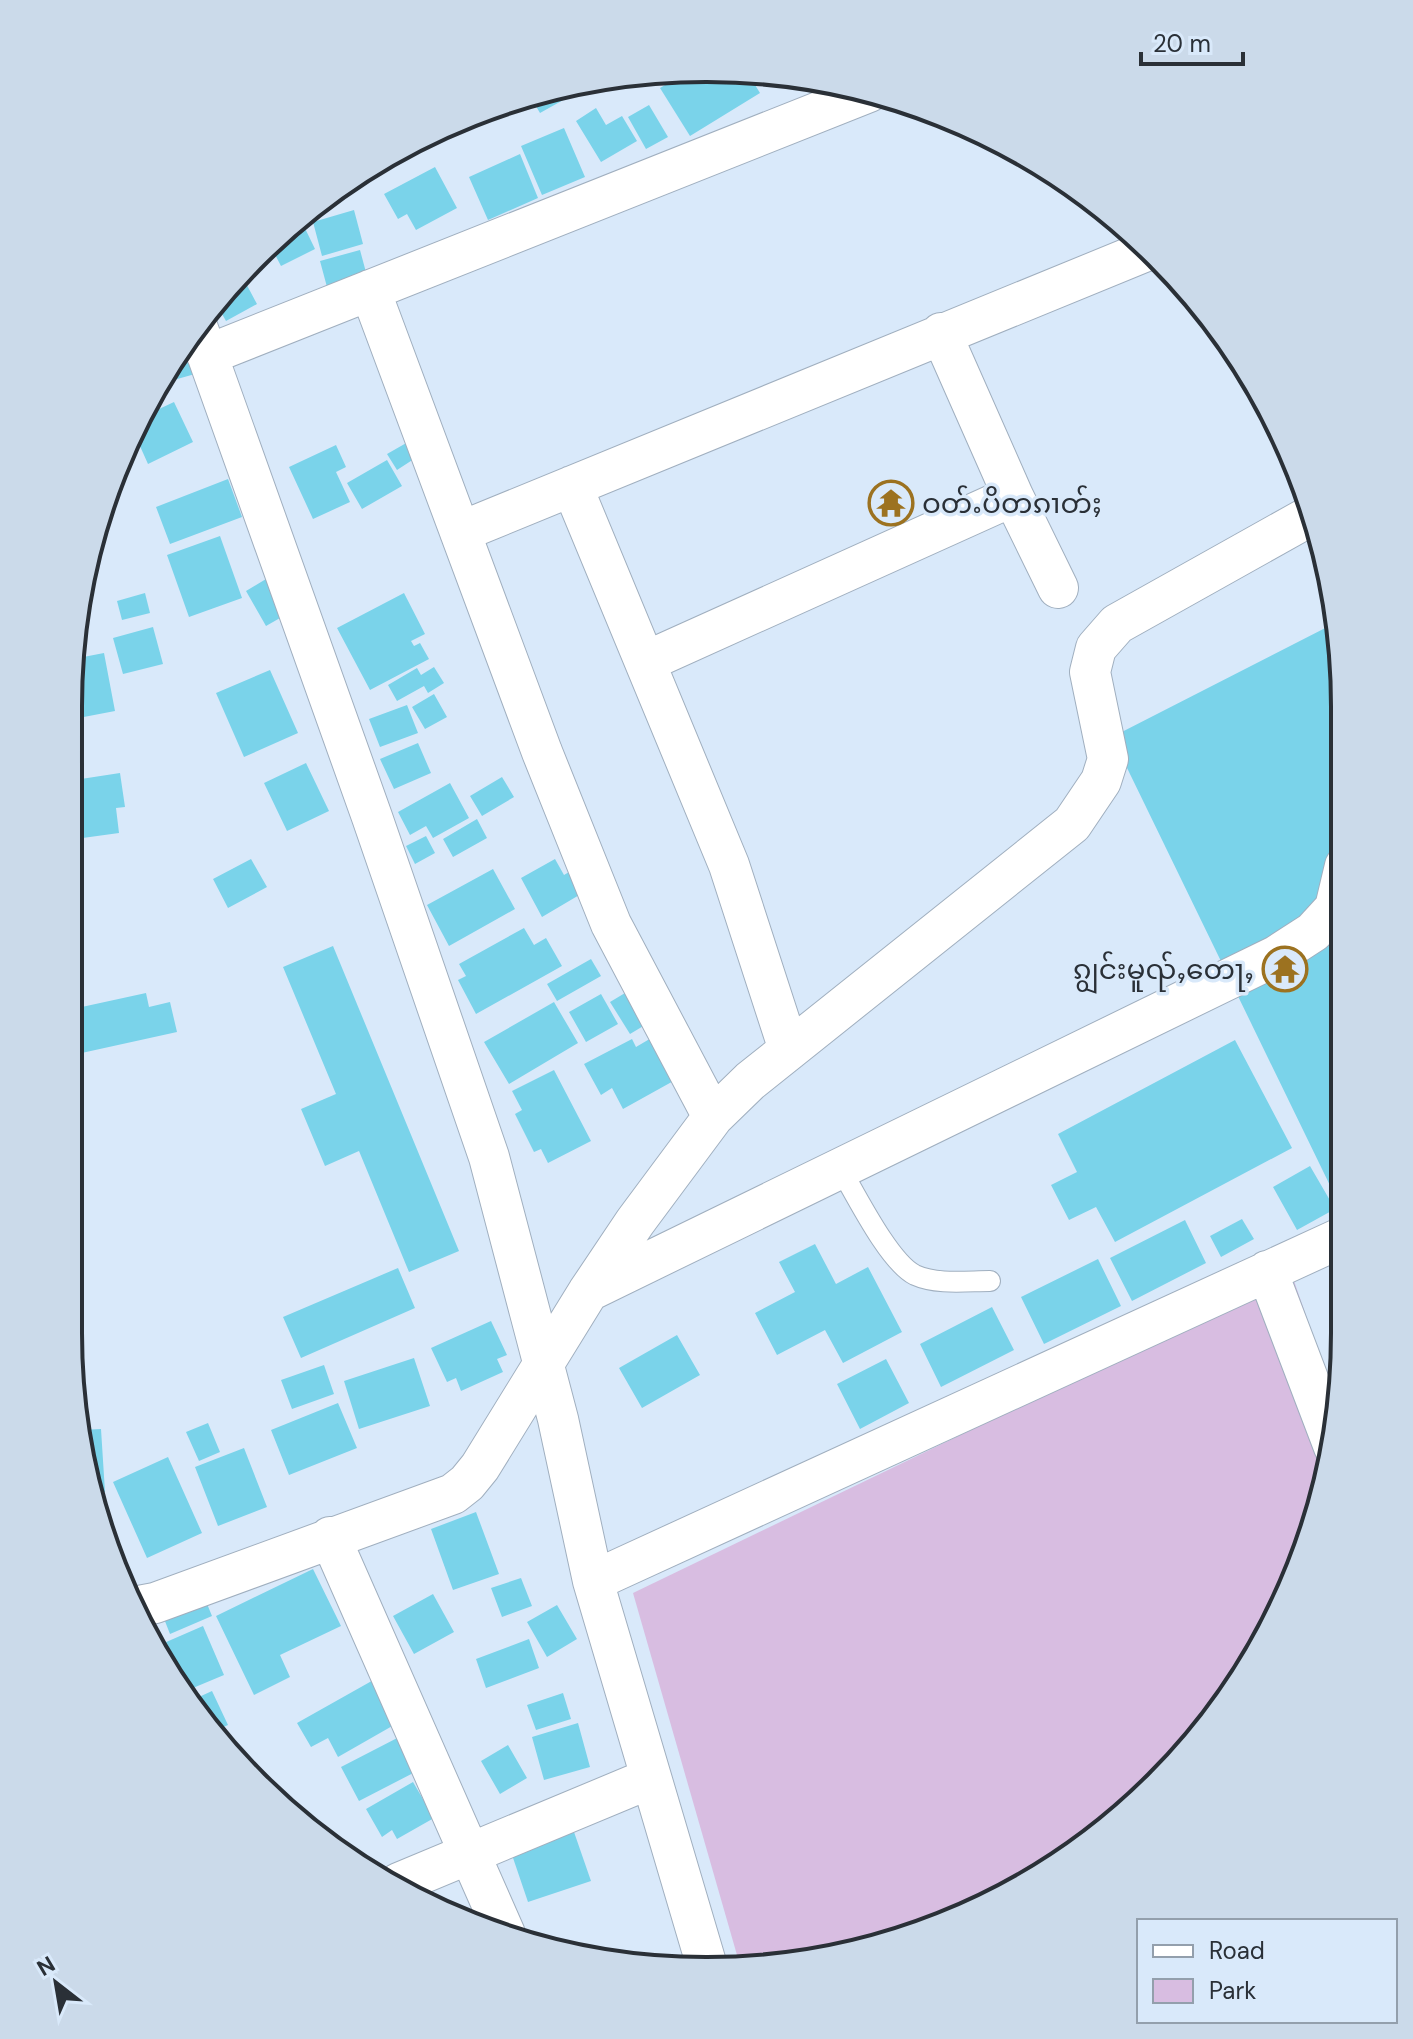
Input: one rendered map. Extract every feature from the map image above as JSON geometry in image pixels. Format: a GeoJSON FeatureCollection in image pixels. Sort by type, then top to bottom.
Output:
{"type":"FeatureCollection","features":[{"type":"Feature","properties":{"kind":"street"},"geometry":{"type":"LineString","coordinates":[[704,1957],[593,1581],[558,1419],[489,1157],[203,342],[370,290],[851,99]]}},
{"type":"Feature","properties":{"kind":"street"},"geometry":{"type":"LineString","coordinates":[[460,532],[1137,255]]}},
{"type":"Feature","properties":{"kind":"street"},"geometry":{"type":"LineString","coordinates":[[370,290],[542,752],[611,924],[713,1117]]}},
{"type":"Feature","properties":{"kind":"street"},"geometry":{"type":"LineString","coordinates":[[941,333],[1013,496],[1058,588]]}},
{"type":"Feature","properties":{"kind":"street"},"geometry":{"type":"LineString","coordinates":[[572,486],[729,865],[789,1050]]}},
{"type":"Feature","properties":{"kind":"street"},"geometry":{"type":"LineString","coordinates":[[645,662],[1013,496]]}},
{"type":"Feature","properties":{"kind":"street"},"geometry":{"type":"LineString","coordinates":[[144,1605],[453,1494],[467,1483],[635,1222],[713,1117],[750,1081],[1072,824],[1101,781],[1108,759],[1090,672],[1096,648],[1117,624],[1302,520]]}},
{"type":"Feature","properties":{"kind":"street"},"geometry":{"type":"LineString","coordinates":[[588,1292],[1276,956],[1331,921]]}},
{"type":"Feature","properties":{"kind":"street"},"geometry":{"type":"LineString","coordinates":[[593,1581],[1331,1242]]}},
{"type":"Feature","properties":{"kind":"street"},"geometry":{"type":"LineString","coordinates":[[1267,1271],[1325,1422]]}},
{"type":"Feature","properties":{"kind":"street"},"geometry":{"type":"LineString","coordinates":[[330,1537],[500,1922]]}},
{"type":"Feature","properties":{"kind":"street"},"geometry":{"type":"LineString","coordinates":[[406,1880],[651,1778]]}},
{"type":"Feature","properties":{"kind":"lane"},"geometry":{"type":"LineString","coordinates":[[840,1168],[898,1261],[915,1275],[935,1281],[990,1281]]}},
{"type":"Feature","properties":{"kind":"green space"},"geometry":{"type":"Polygon","coordinates":[[[1292,1275],[1329,1382],[1310,1494],[1298,1533],[1267,1609],[1202,1713],[1148,1774],[1087,1828],[983,1893],[907,1924],[868,1936],[788,1952],[737,1956],[633,1593],[1292,1275]]]}},
{"type":"Feature","properties":{"kind":"building"},"geometry":{"type":"Polygon","coordinates":[[[668,83],[747,83],[754,84],[760,93],[690,136],[660,88],[668,83]]]}},
{"type":"Feature","properties":{"kind":"building"},"geometry":{"type":"Polygon","coordinates":[[[567,98],[540,113],[536,106],[567,98]]]}},
{"type":"Feature","properties":{"kind":"building"},"geometry":{"type":"Polygon","coordinates":[[[649,105],[668,137],[646,149],[628,117],[649,105]]]}},
{"type":"Feature","properties":{"kind":"building"},"geometry":{"type":"Polygon","coordinates":[[[596,108],[606,125],[622,116],[637,141],[601,162],[576,121],[596,108]]]}},
{"type":"Feature","properties":{"kind":"building"},"geometry":{"type":"Polygon","coordinates":[[[564,128],[585,177],[542,195],[521,146],[564,128]]]}},
{"type":"Feature","properties":{"kind":"building"},"geometry":{"type":"Polygon","coordinates":[[[520,154],[538,198],[488,220],[469,177],[520,154]]]}},
{"type":"Feature","properties":{"kind":"building"},"geometry":{"type":"Polygon","coordinates":[[[435,167],[457,208],[416,230],[407,214],[398,219],[384,194],[435,167]]]}},
{"type":"Feature","properties":{"kind":"building"},"geometry":{"type":"Polygon","coordinates":[[[354,210],[363,244],[322,256],[313,222],[354,210]]]}},
{"type":"Feature","properties":{"kind":"building"},"geometry":{"type":"Polygon","coordinates":[[[305,229],[315,249],[281,266],[275,255],[305,229]]]}},
{"type":"Feature","properties":{"kind":"building"},"geometry":{"type":"Polygon","coordinates":[[[360,250],[367,276],[327,287],[320,261],[360,250]]]}},
{"type":"Feature","properties":{"kind":"building"},"geometry":{"type":"Polygon","coordinates":[[[247,285],[257,304],[226,321],[222,313],[247,285]]]}},
{"type":"Feature","properties":{"kind":"building"},"geometry":{"type":"Polygon","coordinates":[[[190,356],[195,374],[175,380],[190,356]]]}},
{"type":"Feature","properties":{"kind":"building"},"geometry":{"type":"Polygon","coordinates":[[[174,402],[193,442],[148,464],[140,445],[157,410],[174,402]]]}},
{"type":"Feature","properties":{"kind":"building"},"geometry":{"type":"Polygon","coordinates":[[[408,442],[417,457],[397,470],[387,454],[408,442]]]}},
{"type":"Feature","properties":{"kind":"building"},"geometry":{"type":"Polygon","coordinates":[[[336,445],[346,467],[336,472],[350,502],[313,519],[289,467],[336,445]]]}},
{"type":"Feature","properties":{"kind":"building"},"geometry":{"type":"Polygon","coordinates":[[[387,460],[402,486],[362,509],[347,483],[387,460]]]}},
{"type":"Feature","properties":{"kind":"building"},"geometry":{"type":"Polygon","coordinates":[[[228,479],[242,517],[170,544],[156,507],[228,479]]]}},
{"type":"Feature","properties":{"kind":"building"},"geometry":{"type":"Polygon","coordinates":[[[220,536],[242,598],[189,617],[167,555],[220,536]]]}},
{"type":"Feature","properties":{"kind":"building"},"geometry":{"type":"Polygon","coordinates":[[[266,579],[287,614],[266,626],[246,591],[266,579]]]}},
{"type":"Feature","properties":{"kind":"building"},"geometry":{"type":"Polygon","coordinates":[[[145,593],[150,613],[122,620],[117,601],[145,593]]]}},
{"type":"Feature","properties":{"kind":"building"},"geometry":{"type":"Polygon","coordinates":[[[404,593],[425,634],[411,641],[414,646],[420,643],[429,659],[370,690],[337,628],[404,593]]]}},
{"type":"Feature","properties":{"kind":"building"},"geometry":{"type":"Polygon","coordinates":[[[153,627],[163,664],[123,674],[113,638],[153,627]]]}},
{"type":"Feature","properties":{"kind":"building","name":"ၵျွင်းမူၺ်ႇတေႃႇ"},"geometry":{"type":"Polygon","coordinates":[[[1326,627],[1331,706],[1331,1188],[1112,737],[1326,627]]]}},
{"type":"Feature","properties":{"kind":"building"},"geometry":{"type":"Polygon","coordinates":[[[104,653],[115,711],[82,717],[84,657],[104,653]]]}},
{"type":"Feature","properties":{"kind":"building"},"geometry":{"type":"Polygon","coordinates":[[[434,667],[444,683],[428,693],[424,686],[397,701],[388,685],[417,668],[421,675],[434,667]]]}},
{"type":"Feature","properties":{"kind":"building"},"geometry":{"type":"Polygon","coordinates":[[[270,670],[298,733],[244,757],[216,693],[270,670]]]}},
{"type":"Feature","properties":{"kind":"building"},"geometry":{"type":"Polygon","coordinates":[[[434,694],[447,717],[425,729],[412,707],[434,694]]]}},
{"type":"Feature","properties":{"kind":"building"},"geometry":{"type":"Polygon","coordinates":[[[407,705],[418,733],[380,747],[369,719],[407,705]]]}},
{"type":"Feature","properties":{"kind":"building"},"geometry":{"type":"Polygon","coordinates":[[[418,743],[431,773],[394,789],[380,759],[418,743]]]}},
{"type":"Feature","properties":{"kind":"building"},"geometry":{"type":"Polygon","coordinates":[[[306,763],[329,811],[287,831],[264,783],[306,763]]]}},
{"type":"Feature","properties":{"kind":"building"},"geometry":{"type":"Polygon","coordinates":[[[120,773],[125,807],[116,808],[119,833],[82,838],[82,779],[120,773]]]}},
{"type":"Feature","properties":{"kind":"building"},"geometry":{"type":"Polygon","coordinates":[[[502,777],[514,797],[482,816],[470,796],[502,777]]]}},
{"type":"Feature","properties":{"kind":"building"},"geometry":{"type":"Polygon","coordinates":[[[450,783],[469,818],[433,838],[426,826],[410,835],[398,812],[450,783]]]}},
{"type":"Feature","properties":{"kind":"building"},"geometry":{"type":"Polygon","coordinates":[[[477,819],[487,838],[453,857],[443,839],[477,819]]]}},
{"type":"Feature","properties":{"kind":"building"},"geometry":{"type":"Polygon","coordinates":[[[426,836],[435,853],[415,864],[406,846],[426,836]]]}},
{"type":"Feature","properties":{"kind":"building"},"geometry":{"type":"Polygon","coordinates":[[[251,859],[267,887],[228,908],[213,879],[251,859]]]}},
{"type":"Feature","properties":{"kind":"building"},"geometry":{"type":"Polygon","coordinates":[[[555,859],[564,875],[574,869],[586,891],[542,917],[521,878],[555,859]]]}},
{"type":"Feature","properties":{"kind":"building"},"geometry":{"type":"Polygon","coordinates":[[[493,869],[515,909],[449,946],[427,905],[493,869]]]}},
{"type":"Feature","properties":{"kind":"building"},"geometry":{"type":"Polygon","coordinates":[[[524,928],[534,945],[546,938],[562,966],[476,1014],[458,980],[466,976],[459,964],[524,928]]]}},
{"type":"Feature","properties":{"kind":"building"},"geometry":{"type":"Polygon","coordinates":[[[333,946],[459,1251],[409,1272],[359,1151],[325,1166],[301,1109],[336,1094],[283,967],[333,946]]]}},
{"type":"Feature","properties":{"kind":"building"},"geometry":{"type":"Polygon","coordinates":[[[591,959],[601,976],[557,1001],[547,984],[591,959]]]}},
{"type":"Feature","properties":{"kind":"building"},"geometry":{"type":"Polygon","coordinates":[[[635,987],[655,1019],[630,1034],[610,1002],[635,987]]]}},
{"type":"Feature","properties":{"kind":"building"},"geometry":{"type":"Polygon","coordinates":[[[146,993],[149,1007],[170,1002],[177,1032],[82,1053],[82,1007],[146,993]]]}},
{"type":"Feature","properties":{"kind":"building"},"geometry":{"type":"Polygon","coordinates":[[[601,994],[618,1024],[586,1042],[569,1012],[601,994]]]}},
{"type":"Feature","properties":{"kind":"building"},"geometry":{"type":"Polygon","coordinates":[[[554,1002],[578,1043],[509,1084],[484,1042],[554,1002]]]}},
{"type":"Feature","properties":{"kind":"building"},"geometry":{"type":"Polygon","coordinates":[[[653,1037],[677,1079],[623,1109],[612,1088],[601,1095],[584,1064],[632,1039],[636,1047],[653,1037]]]}},
{"type":"Feature","properties":{"kind":"building"},"geometry":{"type":"Polygon","coordinates":[[[1235,1040],[1292,1148],[1115,1242],[1096,1207],[1069,1220],[1051,1185],[1077,1172],[1058,1134],[1235,1040]]]}},
{"type":"Feature","properties":{"kind":"building"},"geometry":{"type":"Polygon","coordinates":[[[554,1070],[591,1141],[548,1163],[541,1149],[534,1152],[515,1114],[522,1110],[512,1091],[554,1070]]]}},
{"type":"Feature","properties":{"kind":"building"},"geometry":{"type":"Polygon","coordinates":[[[1310,1166],[1331,1202],[1331,1211],[1297,1230],[1273,1187],[1310,1166]]]}},
{"type":"Feature","properties":{"kind":"building"},"geometry":{"type":"Polygon","coordinates":[[[1242,1219],[1254,1239],[1221,1257],[1210,1236],[1242,1219]]]}},
{"type":"Feature","properties":{"kind":"building"},"geometry":{"type":"Polygon","coordinates":[[[1185,1220],[1206,1263],[1132,1301],[1110,1258],[1185,1220]]]}},
{"type":"Feature","properties":{"kind":"building"},"geometry":{"type":"Polygon","coordinates":[[[815,1244],[836,1284],[868,1267],[902,1332],[843,1363],[825,1330],[777,1355],[755,1313],[795,1292],[779,1262],[815,1244]]]}},
{"type":"Feature","properties":{"kind":"building"},"geometry":{"type":"Polygon","coordinates":[[[1098,1259],[1121,1306],[1044,1344],[1021,1297],[1098,1259]]]}},
{"type":"Feature","properties":{"kind":"building"},"geometry":{"type":"Polygon","coordinates":[[[398,1268],[415,1308],[301,1358],[283,1317],[398,1268]]]}},
{"type":"Feature","properties":{"kind":"building"},"geometry":{"type":"Polygon","coordinates":[[[992,1307],[1014,1350],[941,1387],[920,1344],[992,1307]]]}},
{"type":"Feature","properties":{"kind":"building"},"geometry":{"type":"Polygon","coordinates":[[[491,1321],[507,1355],[497,1359],[503,1372],[461,1391],[456,1378],[447,1382],[431,1348],[491,1321]]]}},
{"type":"Feature","properties":{"kind":"building"},"geometry":{"type":"Polygon","coordinates":[[[677,1335],[700,1375],[642,1408],[619,1368],[677,1335]]]}},
{"type":"Feature","properties":{"kind":"building"},"geometry":{"type":"Polygon","coordinates":[[[414,1358],[430,1406],[359,1429],[344,1381],[414,1358]]]}},
{"type":"Feature","properties":{"kind":"building"},"geometry":{"type":"Polygon","coordinates":[[[886,1359],[909,1403],[860,1429],[837,1384],[886,1359]]]}},
{"type":"Feature","properties":{"kind":"building"},"geometry":{"type":"Polygon","coordinates":[[[324,1365],[334,1394],[292,1409],[281,1380],[324,1365]]]}},
{"type":"Feature","properties":{"kind":"building"},"geometry":{"type":"Polygon","coordinates":[[[338,1403],[357,1448],[289,1475],[271,1430],[338,1403]]]}},
{"type":"Feature","properties":{"kind":"building"},"geometry":{"type":"Polygon","coordinates":[[[208,1423],[220,1452],[199,1461],[186,1432],[208,1423]]]}},
{"type":"Feature","properties":{"kind":"building"},"geometry":{"type":"Polygon","coordinates":[[[101,1429],[105,1492],[103,1492],[90,1430],[101,1429]]]}},
{"type":"Feature","properties":{"kind":"building"},"geometry":{"type":"Polygon","coordinates":[[[244,1448],[267,1507],[218,1526],[195,1467],[244,1448]]]}},
{"type":"Feature","properties":{"kind":"building"},"geometry":{"type":"Polygon","coordinates":[[[168,1457],[202,1533],[147,1558],[113,1482],[168,1457]]]}},
{"type":"Feature","properties":{"kind":"building"},"geometry":{"type":"Polygon","coordinates":[[[476,1512],[499,1574],[453,1590],[431,1529],[476,1512]]]}},
{"type":"Feature","properties":{"kind":"building"},"geometry":{"type":"Polygon","coordinates":[[[313,1569],[341,1626],[280,1655],[290,1677],[254,1695],[216,1616],[313,1569]]]}},
{"type":"Feature","properties":{"kind":"building"},"geometry":{"type":"Polygon","coordinates":[[[521,1578],[532,1606],[502,1617],[491,1588],[521,1578]]]}},
{"type":"Feature","properties":{"kind":"building"},"geometry":{"type":"Polygon","coordinates":[[[203,1594],[212,1616],[170,1634],[161,1611],[203,1594]]]}},
{"type":"Feature","properties":{"kind":"building"},"geometry":{"type":"Polygon","coordinates":[[[433,1594],[454,1632],[414,1654],[393,1616],[433,1594]]]}},
{"type":"Feature","properties":{"kind":"building"},"geometry":{"type":"Polygon","coordinates":[[[557,1605],[577,1639],[547,1657],[527,1622],[557,1605]]]}},
{"type":"Feature","properties":{"kind":"building"},"geometry":{"type":"Polygon","coordinates":[[[203,1626],[224,1675],[193,1688],[165,1643],[203,1626]]]}},
{"type":"Feature","properties":{"kind":"building"},"geometry":{"type":"Polygon","coordinates":[[[529,1639],[539,1668],[486,1688],[476,1659],[529,1639]]]}},
{"type":"Feature","properties":{"kind":"building"},"geometry":{"type":"Polygon","coordinates":[[[377,1678],[401,1721],[338,1757],[328,1738],[311,1747],[297,1723],[377,1678]]]}},
{"type":"Feature","properties":{"kind":"building"},"geometry":{"type":"Polygon","coordinates":[[[212,1691],[228,1725],[223,1727],[200,1697],[212,1691]]]}},
{"type":"Feature","properties":{"kind":"building"},"geometry":{"type":"Polygon","coordinates":[[[563,1693],[571,1719],[536,1730],[527,1705],[563,1693]]]}},
{"type":"Feature","properties":{"kind":"building"},"geometry":{"type":"Polygon","coordinates":[[[578,1723],[590,1767],[544,1780],[532,1737],[578,1723]]]}},
{"type":"Feature","properties":{"kind":"building"},"geometry":{"type":"Polygon","coordinates":[[[403,1735],[421,1769],[359,1801],[341,1767],[403,1735]]]}},
{"type":"Feature","properties":{"kind":"building"},"geometry":{"type":"Polygon","coordinates":[[[508,1745],[527,1778],[500,1794],[481,1761],[508,1745]]]}},
{"type":"Feature","properties":{"kind":"building"},"geometry":{"type":"Polygon","coordinates":[[[413,1782],[434,1818],[397,1839],[392,1830],[382,1837],[366,1809],[413,1782]]]}},
{"type":"Feature","properties":{"kind":"building"},"geometry":{"type":"Polygon","coordinates":[[[574,1832],[591,1881],[528,1902],[511,1852],[574,1832]]]}},
{"type":"Feature","properties":{"kind":"place","name":"ဝတ်ႉပိတၵၢတ်ႈ"},"geometry":{"type":"Point","coordinates":[891,503]}},
{"type":"Feature","properties":{"kind":"place","name":"ၵျွင်းမူၺ်ႇတေႃႇ"},"geometry":{"type":"Point","coordinates":[1285,969]}}]}
